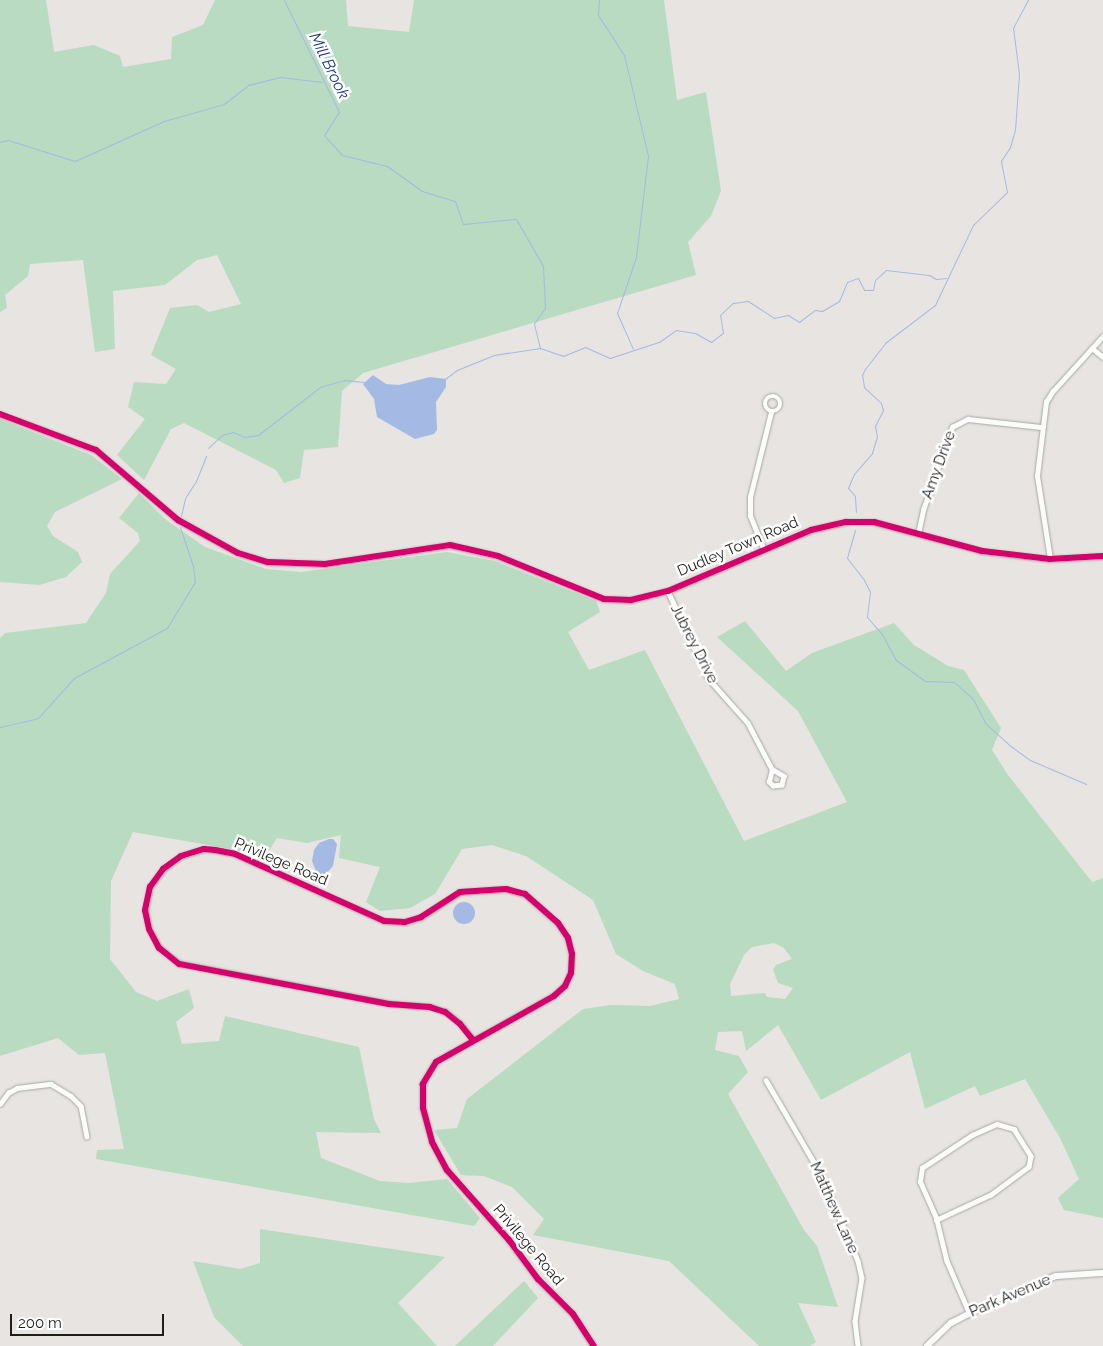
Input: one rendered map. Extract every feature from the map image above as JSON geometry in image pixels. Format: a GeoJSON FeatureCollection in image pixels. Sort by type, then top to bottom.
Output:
{"type":"FeatureCollection","features":[{"type":"Feature","properties":{"kind":"main road","name":"Park Avenue"},"geometry":{"type":"LineString","coordinates":[[927,1346],[951,1323],[969,1312],[1056,1276],[1103,1273]]}},
{"type":"Feature","properties":{"kind":"street"},"geometry":{"type":"LineString","coordinates":[[1050,559],[1037,476],[1041,427],[1053,391],[1103,336]]}},
{"type":"Feature","properties":{"kind":"street"},"geometry":{"type":"LineString","coordinates":[[1092,348],[1103,357]]}},
{"type":"Feature","properties":{"kind":"street"},"geometry":{"type":"LineString","coordinates":[[764,548],[750,516],[750,496],[771,412]]}},
{"type":"Feature","properties":{"kind":"street","name":"Dudley Town Road"},"geometry":{"type":"LineString","coordinates":[[0,414],[96,450],[160,508],[238,553],[268,562],[325,564],[450,545],[498,556],[604,599],[631,600],[668,592],[764,548],[810,530],[846,522],[874,522],[982,551],[1050,559],[1103,556]]}},
{"type":"Feature","properties":{"kind":"street","name":"Amy Drive"},"geometry":{"type":"LineString","coordinates":[[918,534],[923,510],[952,426],[968,419],[1041,427]]}},
{"type":"Feature","properties":{"kind":"street","name":"Jubrey Drive"},"geometry":{"type":"LineString","coordinates":[[668,592],[708,678],[748,723],[772,769]]}},
{"type":"Feature","properties":{"kind":"street","name":"Privilege Road"},"geometry":{"type":"LineString","coordinates":[[473,1040],[460,1024],[445,1012],[430,1007],[380,1002],[179,964],[159,948],[149,929],[146,910],[150,886],[171,862],[204,849],[235,854],[375,918],[393,922],[421,917],[460,892],[506,889],[525,894],[558,923],[568,938],[572,954],[571,973],[565,986],[554,996],[473,1040],[445,1055],[426,1076],[422,1099],[432,1142],[447,1170],[509,1240],[538,1279],[572,1314],[594,1346]]}},
{"type":"Feature","properties":{"kind":"street","name":"Matthew Lane"},"geometry":{"type":"LineString","coordinates":[[766,1080],[829,1190],[858,1261],[862,1278],[855,1321],[858,1346]]}},
{"type":"Feature","properties":{"kind":"street"},"geometry":{"type":"LineString","coordinates":[[0,1104],[8,1093],[17,1088],[50,1084],[71,1096],[80,1106],[87,1136]]}},
{"type":"Feature","properties":{"kind":"street"},"geometry":{"type":"LineString","coordinates":[[937,1220],[972,1206],[1026,1172],[1030,1156],[1014,1129],[997,1124],[972,1134],[922,1168],[920,1182],[937,1220],[947,1262],[969,1312]]}},
{"type":"Feature","properties":{"kind":"green space"},"geometry":{"type":"Polygon","coordinates":[[[0,0],[46,0],[54,52],[94,45],[120,56],[123,67],[171,59],[172,37],[203,25],[215,0],[346,0],[348,26],[409,32],[414,0],[664,0],[677,100],[706,92],[721,191],[711,216],[688,242],[696,275],[363,373],[342,391],[338,447],[304,450],[300,478],[284,483],[276,470],[184,423],[171,429],[144,480],[117,455],[145,419],[128,407],[134,382],[166,384],[176,369],[151,355],[170,308],[197,305],[209,312],[241,304],[217,255],[197,260],[165,285],[113,291],[115,349],[95,352],[83,260],[30,264],[28,276],[5,295],[7,308],[0,312],[0,0]]]}},
{"type":"Feature","properties":{"kind":"green space"},"geometry":{"type":"Polygon","coordinates":[[[0,419],[91,455],[122,479],[55,512],[47,526],[53,536],[78,552],[82,562],[66,577],[39,585],[0,582],[0,419]]]}},
{"type":"Feature","properties":{"kind":"green space"},"geometry":{"type":"Polygon","coordinates":[[[139,493],[165,519],[205,547],[266,569],[301,572],[447,552],[495,561],[596,601],[600,612],[568,632],[589,670],[645,650],[744,841],[847,802],[798,711],[717,637],[745,621],[786,671],[812,653],[894,623],[914,645],[948,666],[964,670],[1001,728],[992,750],[1008,775],[1092,882],[1103,878],[1103,1218],[1064,1210],[1058,1198],[1079,1179],[1060,1138],[1025,1079],[980,1096],[975,1086],[925,1109],[910,1052],[821,1100],[778,1025],[746,1051],[742,1031],[718,1032],[715,1050],[739,1056],[748,1072],[728,1094],[804,1230],[817,1246],[838,1307],[798,1303],[816,1342],[810,1346],[759,1346],[669,1261],[533,1235],[544,1219],[512,1187],[484,1176],[461,1175],[434,1130],[457,1128],[467,1099],[583,1009],[611,1005],[650,1006],[679,999],[675,984],[643,971],[616,954],[593,900],[526,856],[492,845],[462,849],[435,894],[410,908],[380,911],[366,902],[380,867],[339,858],[341,835],[307,843],[277,838],[266,855],[133,832],[111,881],[110,959],[136,992],[157,1001],[189,989],[194,1008],[176,1022],[182,1044],[219,1041],[225,1016],[359,1047],[374,1119],[381,1133],[316,1132],[321,1158],[380,1181],[409,1183],[447,1179],[480,1218],[474,1226],[96,1159],[97,1150],[124,1149],[105,1053],[79,1055],[58,1038],[0,1056],[0,638],[5,633],[86,623],[106,593],[110,574],[140,541],[138,533],[119,518],[139,493]],[[774,943],[752,947],[744,955],[730,984],[731,996],[765,993],[767,997],[785,999],[793,988],[778,983],[773,970],[776,965],[792,959],[784,948],[774,943]]]}},
{"type":"Feature","properties":{"kind":"green space"},"geometry":{"type":"Polygon","coordinates":[[[260,1229],[445,1257],[398,1303],[437,1346],[243,1346],[214,1317],[193,1261],[240,1269],[260,1263],[260,1229]]]}},
{"type":"Feature","properties":{"kind":"green space"},"geometry":{"type":"Polygon","coordinates":[[[524,1281],[538,1298],[493,1346],[455,1346],[524,1281]]]}},
{"type":"Feature","properties":{"kind":"water"},"geometry":{"type":"Polygon","coordinates":[[[373,375],[386,384],[399,385],[430,377],[446,379],[446,387],[436,402],[437,430],[434,434],[415,439],[377,417],[374,399],[363,384],[373,375]]]}},
{"type":"Feature","properties":{"kind":"water"},"geometry":{"type":"Polygon","coordinates":[[[333,839],[337,844],[333,866],[326,874],[317,874],[312,861],[314,850],[319,843],[333,839]]]}},
{"type":"Feature","properties":{"kind":"water"},"geometry":{"type":"Polygon","coordinates":[[[464,902],[472,905],[475,913],[472,921],[464,924],[456,921],[453,913],[456,905],[464,902]]]}},
{"type":"Feature","properties":{"kind":"waterway","name":"Mill Brook"},"geometry":{"type":"LineString","coordinates":[[284,0],[339,112],[324,135],[342,155],[387,166],[422,191],[455,201],[463,224],[516,219],[543,266],[545,308],[534,324],[540,348],[563,356],[585,347],[610,358],[659,342],[676,330],[695,333],[711,342],[723,333],[720,315],[733,303],[748,301],[774,318],[788,315],[799,322],[815,310],[822,311],[839,301],[847,282],[858,278],[864,290],[873,290],[875,280],[886,270],[929,275],[936,279],[946,278]]}},
{"type":"Feature","properties":{"kind":"waterway"},"geometry":{"type":"LineString","coordinates":[[599,0],[598,15],[624,55],[648,156],[636,257],[617,313],[633,349]]}},
{"type":"Feature","properties":{"kind":"waterway","name":"Mill Brook"},"geometry":{"type":"LineString","coordinates":[[856,512],[855,496],[848,488],[854,474],[872,453],[877,437],[875,426],[883,410],[881,403],[864,387],[862,375],[885,343],[935,305],[973,225],[1007,192],[1001,161],[1010,147],[1015,130],[1019,74],[1013,28],[1028,0]]}},
{"type":"Feature","properties":{"kind":"waterway"},"geometry":{"type":"LineString","coordinates":[[0,142],[8,140],[75,161],[164,121],[224,104],[248,85],[281,77],[322,82]]}},
{"type":"Feature","properties":{"kind":"waterway"},"geometry":{"type":"LineString","coordinates":[[445,379],[457,370],[494,355],[540,348]]}},
{"type":"Feature","properties":{"kind":"waterway"},"geometry":{"type":"LineString","coordinates":[[208,448],[222,435],[233,432],[244,437],[258,435],[320,387],[344,380],[364,382]]}},
{"type":"Feature","properties":{"kind":"waterway"},"geometry":{"type":"LineString","coordinates":[[181,516],[185,498],[196,481],[206,456]]}},
{"type":"Feature","properties":{"kind":"waterway"},"geometry":{"type":"LineString","coordinates":[[0,727],[38,718],[74,678],[167,628],[195,582],[193,566],[180,527]]}},
{"type":"Feature","properties":{"kind":"waterway"},"geometry":{"type":"LineString","coordinates":[[855,530],[847,558],[864,580],[870,592],[867,617],[882,634],[896,660],[925,681],[954,682],[973,699],[985,723],[1012,747],[1030,760],[1086,784]]}},
{"type":"Feature","properties":{"kind":"cycle path"},"geometry":{"type":"LineString","coordinates":[[0,414],[96,450],[178,520],[238,553],[268,562],[325,564],[450,545],[498,556],[604,599],[631,600],[668,591],[811,530],[846,522],[874,522],[982,551],[1050,559],[1103,556]]}},
{"type":"Feature","properties":{"kind":"cycle path"},"geometry":{"type":"LineString","coordinates":[[473,1040],[460,1024],[445,1012],[430,1007],[389,1004],[179,964],[159,948],[149,929],[145,910],[150,887],[163,869],[181,856],[204,849],[235,854],[384,921],[405,922],[421,917],[460,892],[506,889],[525,894],[558,923],[568,938],[572,954],[571,973],[565,986],[554,996],[436,1062],[423,1084],[423,1108],[432,1142],[447,1170],[509,1240],[538,1279],[573,1314],[594,1346]]}}]}
